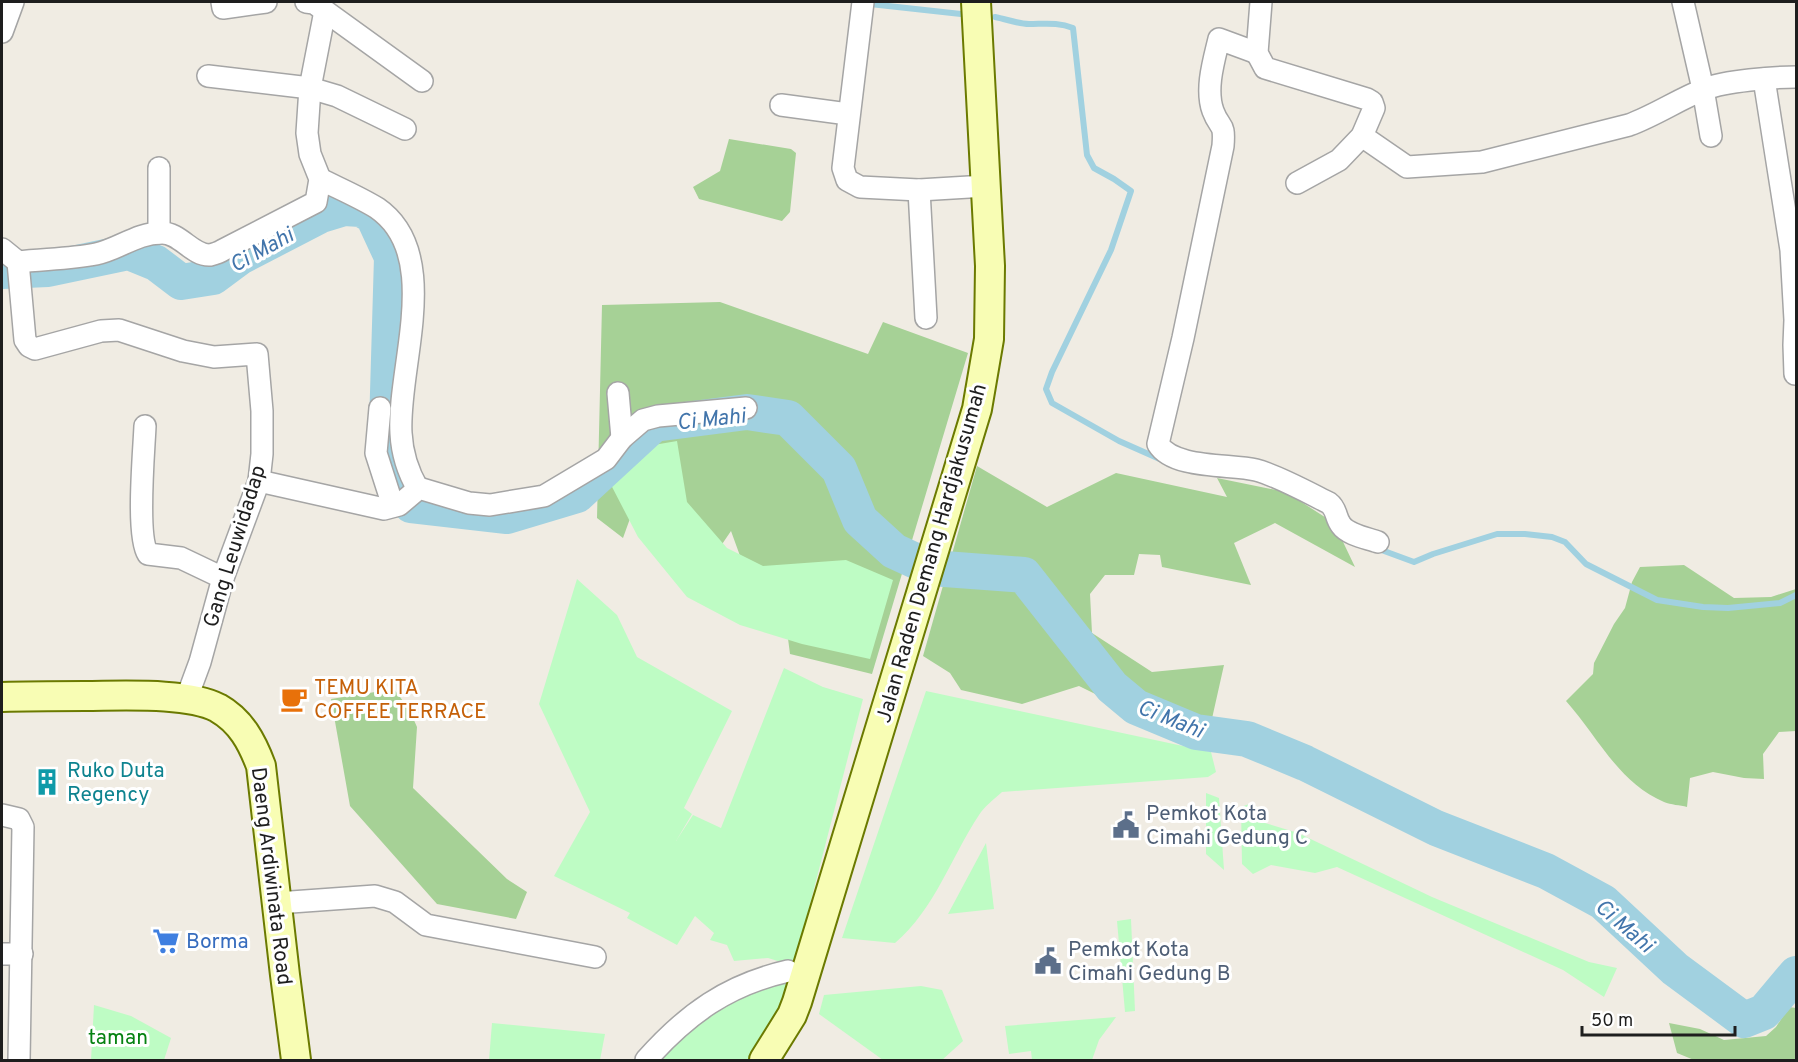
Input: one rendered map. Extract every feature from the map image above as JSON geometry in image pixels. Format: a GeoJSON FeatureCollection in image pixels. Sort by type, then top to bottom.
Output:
{"type":"FeatureCollection","features":[{"type":"Feature","properties":{"kind":"main road","name":"Jalan Raden Demang Hardjakusumah"},"geometry":{"type":"LineString","coordinates":[[764,1060],[792,1015],[797,1002],[977,409],[989,339],[990,266],[977,3]]}},
{"type":"Feature","properties":{"kind":"main road","name":"Daeng Ardiwinata Road"},"geometry":{"type":"LineString","coordinates":[[2,697],[133,695],[186,700],[210,705],[231,717],[244,731],[253,744],[261,766],[297,1060]]}},
{"type":"Feature","properties":{"kind":"street"},"geometry":{"type":"LineString","coordinates":[[2,32],[13,2]]}},
{"type":"Feature","properties":{"kind":"street"},"geometry":{"type":"LineString","coordinates":[[222,2],[223,8],[266,2]]}},
{"type":"Feature","properties":{"kind":"street"},"geometry":{"type":"LineString","coordinates":[[863,2],[843,168],[847,180],[860,187],[919,190],[986,186]]}},
{"type":"Feature","properties":{"kind":"street"},"geometry":{"type":"LineString","coordinates":[[1261,2],[1257,53],[1264,68],[1372,102],[1374,108],[1362,136],[1339,160],[1297,183]]}},
{"type":"Feature","properties":{"kind":"street"},"geometry":{"type":"LineString","coordinates":[[1683,2],[1711,136]]}},
{"type":"Feature","properties":{"kind":"street"},"geometry":{"type":"LineString","coordinates":[[316,6],[422,81]]}},
{"type":"Feature","properties":{"kind":"street"},"geometry":{"type":"LineString","coordinates":[[10,255],[94,254],[114,249],[130,239],[165,232],[201,253],[210,255],[316,202],[320,179],[310,154],[307,133],[316,6]]}},
{"type":"Feature","properties":{"kind":"street"},"geometry":{"type":"LineString","coordinates":[[1257,53],[1219,39],[1211,90],[1213,110],[1224,128],[1223,146],[1183,338],[1158,444],[1162,451],[1192,462],[1257,470],[1332,506],[1344,528],[1378,542]]}},
{"type":"Feature","properties":{"kind":"street"},"geometry":{"type":"LineString","coordinates":[[208,76],[310,88],[337,96],[405,129]]}},
{"type":"Feature","properties":{"kind":"street"},"geometry":{"type":"LineString","coordinates":[[1362,136],[1407,167],[1482,162],[1629,125],[1651,117],[1703,89],[1764,79],[1797,77]]}},
{"type":"Feature","properties":{"kind":"street"},"geometry":{"type":"LineString","coordinates":[[1764,79],[1791,250],[1796,374]]}},
{"type":"Feature","properties":{"kind":"street"},"geometry":{"type":"LineString","coordinates":[[781,105],[848,114]]}},
{"type":"Feature","properties":{"kind":"street"},"geometry":{"type":"LineString","coordinates":[[159,168],[159,233]]}},
{"type":"Feature","properties":{"kind":"street"},"geometry":{"type":"LineString","coordinates":[[320,179],[377,208],[394,225],[404,241],[411,269],[414,304],[401,403],[401,433],[407,466],[406,498]]}},
{"type":"Feature","properties":{"kind":"street"},"geometry":{"type":"LineString","coordinates":[[919,190],[926,318]]}},
{"type":"Feature","properties":{"kind":"street","name":"Gang Leuwidadap"},"geometry":{"type":"LineString","coordinates":[[10,255],[20,290],[25,340],[35,349],[75,336],[119,330],[183,351],[214,357],[257,354],[262,411],[262,454],[259,481],[222,578],[200,662],[186,700]]}},
{"type":"Feature","properties":{"kind":"street"},"geometry":{"type":"LineString","coordinates":[[618,393],[622,438]]}},
{"type":"Feature","properties":{"kind":"street"},"geometry":{"type":"LineString","coordinates":[[380,408],[376,453],[406,498]]}},
{"type":"Feature","properties":{"kind":"street"},"geometry":{"type":"LineString","coordinates":[[259,481],[384,509],[406,498],[490,505],[544,496],[606,459],[622,438],[643,420],[658,416],[746,408]]}},
{"type":"Feature","properties":{"kind":"street"},"geometry":{"type":"LineString","coordinates":[[145,426],[142,509],[144,548],[148,554],[181,558],[222,578]]}},
{"type":"Feature","properties":{"kind":"street"},"geometry":{"type":"LineString","coordinates":[[2,815],[19,819],[23,827],[12,954],[19,1060]]}},
{"type":"Feature","properties":{"kind":"street"},"geometry":{"type":"LineString","coordinates":[[277,903],[375,896],[395,902],[426,926],[595,957]]}},
{"type":"Feature","properties":{"kind":"street"},"geometry":{"type":"LineString","coordinates":[[646,1060],[673,1030],[700,1008],[759,978],[788,971]]}},
{"type":"Feature","properties":{"kind":"green space"},"geometry":{"type":"Polygon","coordinates":[[[729,139],[791,149],[796,153],[790,212],[782,221],[699,199],[693,187],[720,171],[729,139]]]}},
{"type":"Feature","properties":{"kind":"green space"},"geometry":{"type":"Polygon","coordinates":[[[720,302],[868,354],[883,322],[968,353],[872,674],[790,654],[786,623],[760,611],[731,531],[716,553],[632,513],[623,538],[597,518],[602,305],[720,302]]]}},
{"type":"Feature","properties":{"kind":"green space"},"geometry":{"type":"Polygon","coordinates":[[[677,441],[687,502],[727,548],[763,566],[846,560],[893,580],[870,659],[802,644],[740,625],[687,597],[638,537],[610,483],[629,461],[636,448],[677,441]]]}},
{"type":"Feature","properties":{"kind":"green space"},"geometry":{"type":"Polygon","coordinates":[[[977,466],[1047,507],[1116,473],[1227,497],[1217,478],[1286,492],[1334,523],[1355,567],[1275,523],[1234,543],[1251,585],[1162,567],[1160,555],[1139,554],[1134,575],[1105,575],[1090,594],[1092,633],[1152,672],[1224,665],[1211,723],[1142,717],[1079,686],[1022,704],[961,690],[950,673],[923,656],[977,466]]]}},
{"type":"Feature","properties":{"kind":"green space"},"geometry":{"type":"Polygon","coordinates":[[[1684,565],[1734,598],[1771,597],[1796,589],[1796,731],[1779,732],[1763,754],[1764,779],[1713,772],[1690,778],[1687,807],[1664,802],[1634,783],[1610,758],[1566,701],[1593,674],[1594,663],[1625,608],[1632,582],[1640,567],[1684,565]]]}},
{"type":"Feature","properties":{"kind":"green space"},"geometry":{"type":"Polygon","coordinates":[[[577,579],[617,615],[637,657],[732,711],[684,808],[692,814],[676,841],[693,815],[721,828],[784,668],[823,687],[863,699],[794,966],[768,958],[734,961],[727,945],[710,940],[714,933],[695,916],[677,945],[627,918],[630,913],[554,876],[590,812],[539,704],[577,579]]]}},
{"type":"Feature","properties":{"kind":"green space"},"geometry":{"type":"Polygon","coordinates":[[[394,689],[409,709],[417,727],[413,788],[507,879],[527,892],[516,919],[437,904],[350,806],[331,699],[394,689]]]}},
{"type":"Feature","properties":{"kind":"green space"},"geometry":{"type":"Polygon","coordinates":[[[926,691],[1211,752],[1216,772],[1208,777],[1002,792],[981,812],[932,899],[921,915],[895,943],[842,938],[926,691]]]}},
{"type":"Feature","properties":{"kind":"green space"},"geometry":{"type":"Polygon","coordinates":[[[1206,793],[1219,798],[1224,870],[1206,854],[1206,793]]]}},
{"type":"Feature","properties":{"kind":"green space"},"geometry":{"type":"Polygon","coordinates":[[[1249,804],[1263,809],[1265,823],[1298,833],[1432,897],[1589,962],[1617,968],[1604,997],[1563,970],[1337,867],[1315,873],[1271,865],[1253,874],[1242,864],[1241,807],[1249,804]]]}},
{"type":"Feature","properties":{"kind":"green space"},"geometry":{"type":"Polygon","coordinates":[[[986,843],[994,909],[948,914],[986,843]]]}},
{"type":"Feature","properties":{"kind":"green space"},"geometry":{"type":"Polygon","coordinates":[[[1131,919],[1135,1011],[1125,1012],[1117,921],[1131,919]]]}},
{"type":"Feature","properties":{"kind":"green space"},"geometry":{"type":"Polygon","coordinates":[[[790,975],[774,1025],[753,1060],[656,1060],[710,1009],[790,975]]]}},
{"type":"Feature","properties":{"kind":"green space"},"geometry":{"type":"Polygon","coordinates":[[[921,986],[942,990],[963,1041],[942,1060],[883,1060],[819,1014],[824,995],[921,986]]]}},
{"type":"Feature","properties":{"kind":"green space","name":"taman"},"geometry":{"type":"Polygon","coordinates":[[[94,1005],[131,1016],[171,1038],[164,1060],[91,1060],[94,1005]]]}},
{"type":"Feature","properties":{"kind":"green space"},"geometry":{"type":"Polygon","coordinates":[[[1789,1007],[1796,1008],[1796,1060],[1694,1060],[1677,1053],[1669,1023],[1700,1029],[1724,1040],[1766,1036],[1776,1027],[1789,1007]]]}},
{"type":"Feature","properties":{"kind":"green space"},"geometry":{"type":"Polygon","coordinates":[[[1116,1017],[1099,1040],[1092,1060],[1032,1060],[1031,1051],[1009,1054],[1005,1026],[1116,1017]]]}},
{"type":"Feature","properties":{"kind":"green space"},"geometry":{"type":"Polygon","coordinates":[[[492,1023],[605,1034],[600,1060],[489,1060],[492,1023]]]}},
{"type":"Feature","properties":{"kind":"waterway"},"geometry":{"type":"LineString","coordinates":[[870,2],[870,4],[961,14]]}},
{"type":"Feature","properties":{"kind":"waterway"},"geometry":{"type":"LineString","coordinates":[[995,17],[1021,23],[1057,24],[1073,28],[1087,155],[1094,168],[1131,191],[1111,250],[1046,389],[1052,403],[1119,441],[1162,460]]}},
{"type":"Feature","properties":{"kind":"waterway","name":"Ci Mahi"},"geometry":{"type":"LineString","coordinates":[[2,271],[48,269],[129,252],[156,263],[181,282],[213,277],[240,257],[321,215],[344,208],[361,209],[373,216],[392,257],[386,460],[411,505],[507,516],[577,495],[654,424],[747,412],[788,418],[839,469],[860,520],[894,551],[931,568],[1024,575],[1112,687],[1136,707],[1196,732],[1247,739],[1305,763],[1436,828],[1546,871],[1603,902],[1675,969],[1744,1020],[1764,1012],[1796,974]]}},
{"type":"Feature","properties":{"kind":"waterway"},"geometry":{"type":"LineString","coordinates":[[1376,548],[1414,562],[1497,534],[1552,537],[1565,542],[1586,564],[1657,600],[1703,607],[1728,608],[1780,603],[1796,595]]}},
{"type":"Feature","properties":{"kind":"place","name":"TEMU KITA COFFEE TERRACE"},"geometry":{"type":"Point","coordinates":[294,699]}},
{"type":"Feature","properties":{"kind":"place","name":"Ruko Duta Regency"},"geometry":{"type":"Point","coordinates":[47,782]}},
{"type":"Feature","properties":{"kind":"place","name":"Pemkot Kota Cimahi Gedung C"},"geometry":{"type":"Point","coordinates":[1126,825]}},
{"type":"Feature","properties":{"kind":"place","name":"Borma"},"geometry":{"type":"Point","coordinates":[166,941]}},
{"type":"Feature","properties":{"kind":"place","name":"Pemkot Kota Cimahi Gedung B"},"geometry":{"type":"Point","coordinates":[1048,961]}}]}
